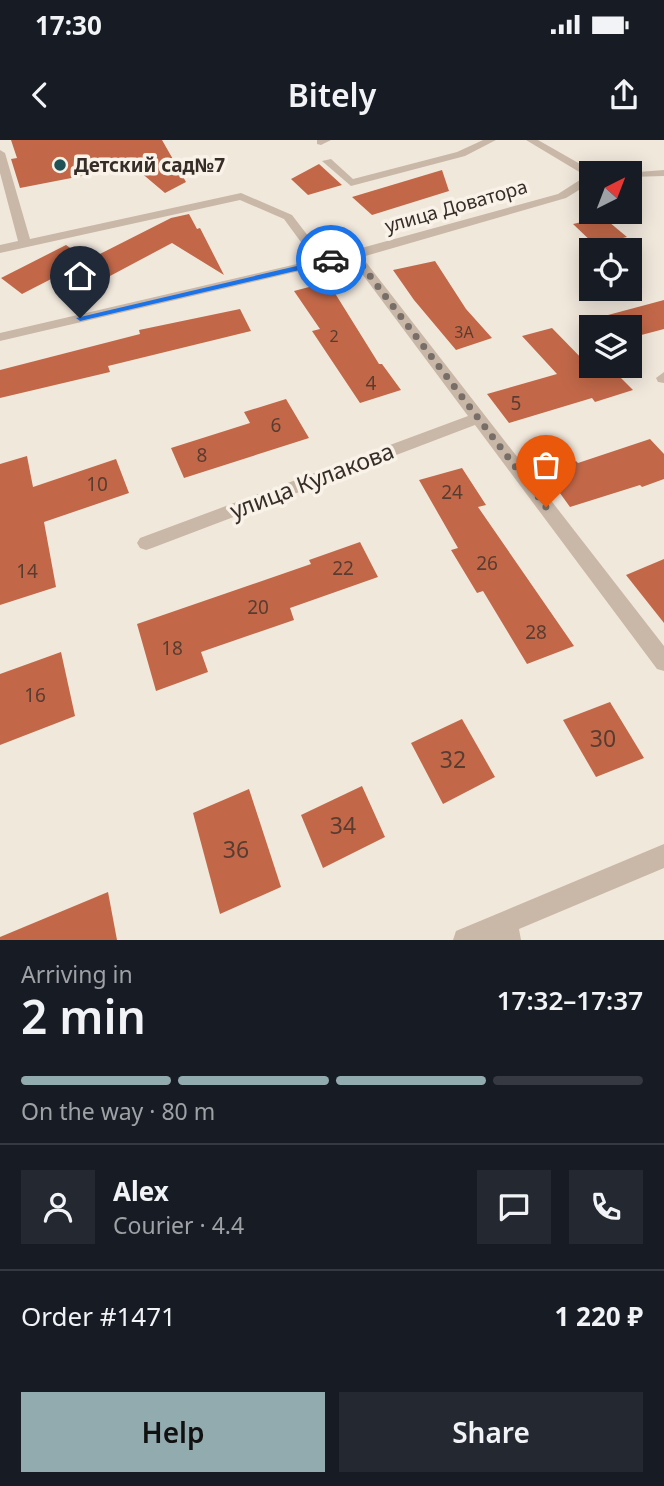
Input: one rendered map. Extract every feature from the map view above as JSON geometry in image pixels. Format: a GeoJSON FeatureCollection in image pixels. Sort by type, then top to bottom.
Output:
{"type":"FeatureCollection","features":[{"type":"Feature","properties":{"kind":"street"},"geometry":{"type":"LineString","coordinates":[[327,161],[351,183],[461,154],[491,140]]}},
{"type":"Feature","properties":{"kind":"street"},"geometry":{"type":"LineString","coordinates":[[531,140],[579,168]]}},
{"type":"Feature","properties":{"kind":"street"},"geometry":{"type":"LineString","coordinates":[[0,153],[25,244]]}},
{"type":"Feature","properties":{"kind":"street"},"geometry":{"type":"LineString","coordinates":[[642,174],[664,173]]}},
{"type":"Feature","properties":{"kind":"street","name":"улица Доватора"},"geometry":{"type":"LineString","coordinates":[[0,337],[354,255],[562,195],[579,184]]}},
{"type":"Feature","properties":{"kind":"street"},"geometry":{"type":"LineString","coordinates":[[0,248],[240,196],[288,217],[322,262]]}},
{"type":"Feature","properties":{"kind":"street"},"geometry":{"type":"LineString","coordinates":[[354,255],[664,662]]}},
{"type":"Feature","properties":{"kind":"street","name":"улица Кулакова"},"geometry":{"type":"LineString","coordinates":[[146,543],[478,418]]}},
{"type":"Feature","properties":{"kind":"street"},"geometry":{"type":"LineString","coordinates":[[465,940],[508,931],[664,856]]}},
{"type":"Feature","properties":{"kind":"building"},"geometry":{"type":"Polygon","coordinates":[[[11,140],[162,140],[186,182],[165,193],[133,166],[20,188],[11,159],[17,158],[11,140]]]}},
{"type":"Feature","properties":{"kind":"building"},"geometry":{"type":"Polygon","coordinates":[[[319,164],[342,185],[308,195],[291,179],[319,164]]]}},
{"type":"Feature","properties":{"kind":"building"},"geometry":{"type":"Polygon","coordinates":[[[442,170],[449,191],[372,215],[352,197],[442,170]]]}},
{"type":"Feature","properties":{"kind":"building"},"geometry":{"type":"Polygon","coordinates":[[[189,214],[197,229],[200,228],[224,275],[172,243],[110,276],[88,260],[171,218],[189,214]]]}},
{"type":"Feature","properties":{"kind":"building"},"geometry":{"type":"Polygon","coordinates":[[[573,224],[611,224],[627,237],[588,238],[573,224]]]}},
{"type":"Feature","properties":{"kind":"building"},"geometry":{"type":"Polygon","coordinates":[[[66,245],[88,260],[22,294],[1,278],[66,245]]]}},
{"type":"Feature","properties":{"kind":"building"},"geometry":{"type":"Polygon","coordinates":[[[435,261],[466,309],[492,338],[456,350],[393,270],[435,261]]]}},
{"type":"Feature","properties":{"kind":"building"},"geometry":{"type":"Polygon","coordinates":[[[328,282],[379,364],[382,364],[401,390],[360,403],[312,331],[320,329],[294,291],[328,282]]]}},
{"type":"Feature","properties":{"kind":"building"},"geometry":{"type":"Polygon","coordinates":[[[664,300],[664,329],[642,335],[642,315],[608,315],[664,300]]]}},
{"type":"Feature","properties":{"kind":"building"},"geometry":{"type":"Polygon","coordinates":[[[240,309],[251,331],[108,366],[110,372],[0,398],[0,370],[140,334],[139,330],[240,309]]]}},
{"type":"Feature","properties":{"kind":"building"},"geometry":{"type":"Polygon","coordinates":[[[552,328],[579,356],[579,378],[621,378],[633,390],[595,402],[592,398],[509,423],[487,394],[557,374],[522,336],[552,328]]]}},
{"type":"Feature","properties":{"kind":"building"},"geometry":{"type":"Polygon","coordinates":[[[286,399],[309,438],[184,478],[171,448],[250,423],[244,412],[286,399]]]}},
{"type":"Feature","properties":{"kind":"building"},"geometry":{"type":"Polygon","coordinates":[[[650,439],[664,454],[664,479],[642,487],[640,485],[570,507],[544,471],[576,461],[578,463],[650,439]]]}},
{"type":"Feature","properties":{"kind":"building"},"geometry":{"type":"Polygon","coordinates":[[[27,456],[33,487],[116,459],[129,493],[44,522],[56,587],[0,605],[0,464],[27,456]]]}},
{"type":"Feature","properties":{"kind":"building"},"geometry":{"type":"Polygon","coordinates":[[[462,468],[486,505],[478,507],[574,646],[527,664],[483,591],[477,593],[451,550],[458,548],[419,480],[462,468]]]}},
{"type":"Feature","properties":{"kind":"building"},"geometry":{"type":"Polygon","coordinates":[[[360,542],[378,577],[290,608],[294,620],[201,652],[208,672],[156,691],[137,624],[311,564],[309,560],[360,542]]]}},
{"type":"Feature","properties":{"kind":"building"},"geometry":{"type":"Polygon","coordinates":[[[664,559],[664,623],[626,575],[664,559]]]}},
{"type":"Feature","properties":{"kind":"building"},"geometry":{"type":"Polygon","coordinates":[[[61,652],[75,716],[0,745],[0,674],[61,652]]]}},
{"type":"Feature","properties":{"kind":"building"},"geometry":{"type":"Polygon","coordinates":[[[610,702],[644,758],[596,777],[563,720],[610,702]]]}},
{"type":"Feature","properties":{"kind":"building"},"geometry":{"type":"Polygon","coordinates":[[[462,719],[495,777],[443,804],[411,743],[462,719]]]}},
{"type":"Feature","properties":{"kind":"building"},"geometry":{"type":"Polygon","coordinates":[[[362,786],[385,837],[323,868],[301,815],[362,786]]]}},
{"type":"Feature","properties":{"kind":"building"},"geometry":{"type":"Polygon","coordinates":[[[249,789],[281,887],[220,914],[193,813],[249,789]]]}},
{"type":"Feature","properties":{"kind":"building"},"geometry":{"type":"Polygon","coordinates":[[[108,892],[117,940],[0,940],[0,937],[108,892]]]}},
{"type":"Feature","properties":{"kind":"way so far"},"geometry":{"type":"LineString","coordinates":[[331,260],[354,255],[546,507]]}},
{"type":"Feature","properties":{"kind":"place","name":"Детский сад№7"},"geometry":{"type":"Point","coordinates":[60,165]}},
{"type":"Feature","properties":{"kind":"route"},"geometry":{"type":"LineString","coordinates":[[80,318],[331,260]]}}]}
